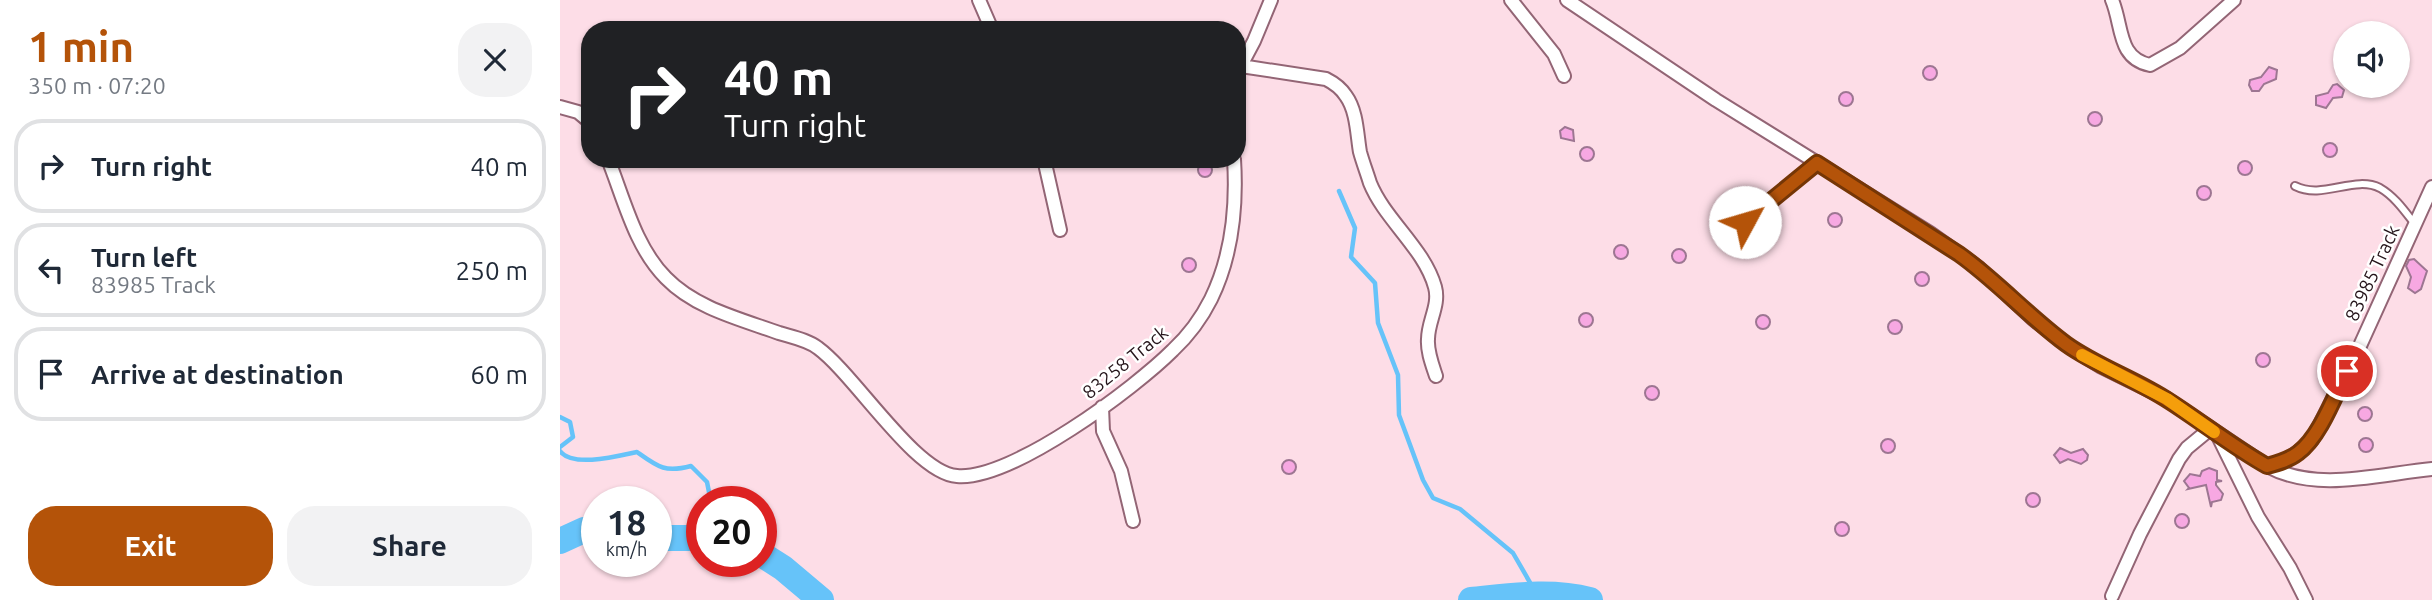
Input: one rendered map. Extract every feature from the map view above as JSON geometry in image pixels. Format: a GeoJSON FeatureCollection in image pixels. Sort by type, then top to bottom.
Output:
{"type":"FeatureCollection","features":[{"type":"Feature","properties":{"kind":"street"},"geometry":{"type":"LineString","coordinates":[[979,0],[988,21]]}},
{"type":"Feature","properties":{"kind":"street"},"geometry":{"type":"LineString","coordinates":[[1246,56],[1260,29],[1270,0]]}},
{"type":"Feature","properties":{"kind":"street"},"geometry":{"type":"LineString","coordinates":[[1511,0],[1554,54],[1564,76]]}},
{"type":"Feature","properties":{"kind":"street"},"geometry":{"type":"LineString","coordinates":[[1567,0],[1716,100],[1959,254],[1979,268],[2033,319],[2068,346],[2100,366],[2167,399],[2213,432],[2283,475],[2353,481],[2432,469]]}},
{"type":"Feature","properties":{"kind":"street"},"geometry":{"type":"LineString","coordinates":[[2112,0],[2129,55],[2138,62],[2150,65],[2180,48],[2234,0]]}},
{"type":"Feature","properties":{"kind":"street"},"geometry":{"type":"LineString","coordinates":[[1246,70],[1326,79],[1337,85],[1347,96],[1353,112],[1361,157],[1371,186],[1414,249],[1434,284],[1437,296],[1427,340],[1436,376]]}},
{"type":"Feature","properties":{"kind":"street"},"geometry":{"type":"LineString","coordinates":[[560,107],[581,114]]}},
{"type":"Feature","properties":{"kind":"street","name":"83258 Track"},"geometry":{"type":"LineString","coordinates":[[612,168],[645,250],[668,281],[705,305],[816,346],[908,444],[943,473],[957,477],[997,469],[1040,446],[1101,407],[1175,349],[1196,324],[1211,299],[1225,263],[1233,223],[1234,168]]}},
{"type":"Feature","properties":{"kind":"street"},"geometry":{"type":"LineString","coordinates":[[1046,168],[1060,230]]}},
{"type":"Feature","properties":{"kind":"street","name":"83985 Track"},"geometry":{"type":"LineString","coordinates":[[2267,466],[2286,461],[2312,440],[2359,348],[2432,187]]}},
{"type":"Feature","properties":{"kind":"street"},"geometry":{"type":"LineString","coordinates":[[1101,407],[1103,431],[1121,471],[1133,521]]}},
{"type":"Feature","properties":{"kind":"street"},"geometry":{"type":"LineString","coordinates":[[2112,596],[2179,459],[2187,447],[2213,432]]}},
{"type":"Feature","properties":{"kind":"street"},"geometry":{"type":"LineString","coordinates":[[2213,432],[2306,600]]}},
{"type":"Feature","properties":{"kind":"lane"},"geometry":{"type":"LineString","coordinates":[[1745,222],[1817,163]]}},
{"type":"Feature","properties":{"kind":"lane"},"geometry":{"type":"LineString","coordinates":[[2295,186],[2318,191],[2366,183],[2381,188],[2397,201],[2416,224]]}},
{"type":"Feature","properties":{"kind":"building"},"geometry":{"type":"Polygon","coordinates":[[[1927,66],[1933,66],[1937,73],[1933,80],[1927,80],[1923,76],[1923,70],[1927,66]]]}},
{"type":"Feature","properties":{"kind":"building"},"geometry":{"type":"Polygon","coordinates":[[[2269,67],[2277,70],[2276,79],[2264,84],[2259,91],[2252,91],[2250,80],[2261,77],[2269,67]]]}},
{"type":"Feature","properties":{"kind":"building"},"geometry":{"type":"Polygon","coordinates":[[[2333,85],[2333,98],[2326,108],[2316,105],[2316,96],[2328,93],[2333,85]]]}},
{"type":"Feature","properties":{"kind":"building"},"geometry":{"type":"Polygon","coordinates":[[[1843,92],[1849,92],[1853,99],[1849,106],[1843,106],[1839,102],[1839,96],[1843,92]]]}},
{"type":"Feature","properties":{"kind":"building"},"geometry":{"type":"Polygon","coordinates":[[[2092,112],[2098,112],[2102,119],[2098,126],[2092,126],[2088,122],[2088,116],[2092,112]]]}},
{"type":"Feature","properties":{"kind":"building"},"geometry":{"type":"Polygon","coordinates":[[[1565,127],[1573,130],[1574,141],[1561,138],[1560,131],[1565,127]]]}},
{"type":"Feature","properties":{"kind":"building"},"geometry":{"type":"Polygon","coordinates":[[[2327,143],[2333,143],[2337,150],[2333,157],[2327,157],[2323,153],[2323,147],[2327,143]]]}},
{"type":"Feature","properties":{"kind":"building"},"geometry":{"type":"Polygon","coordinates":[[[1584,147],[1590,147],[1594,154],[1590,161],[1584,161],[1580,157],[1580,151],[1584,147]]]}},
{"type":"Feature","properties":{"kind":"building"},"geometry":{"type":"Polygon","coordinates":[[[2242,161],[2248,161],[2252,168],[2248,175],[2242,175],[2238,171],[2238,165],[2242,161]]]}},
{"type":"Feature","properties":{"kind":"building"},"geometry":{"type":"Polygon","coordinates":[[[1198,168],[1212,168],[1208,177],[1202,177],[1198,173],[1198,168]]]}},
{"type":"Feature","properties":{"kind":"building"},"geometry":{"type":"Polygon","coordinates":[[[2201,186],[2207,186],[2211,193],[2207,200],[2201,200],[2197,196],[2197,190],[2201,186]]]}},
{"type":"Feature","properties":{"kind":"building"},"geometry":{"type":"Polygon","coordinates":[[[1832,213],[1838,213],[1842,220],[1838,227],[1832,227],[1828,223],[1828,217],[1832,213]]]}},
{"type":"Feature","properties":{"kind":"building"},"geometry":{"type":"Polygon","coordinates":[[[1618,245],[1624,245],[1628,252],[1624,259],[1618,259],[1614,255],[1614,249],[1618,245]]]}},
{"type":"Feature","properties":{"kind":"building"},"geometry":{"type":"Polygon","coordinates":[[[1676,249],[1682,249],[1686,256],[1682,263],[1676,263],[1672,259],[1672,253],[1676,249]]]}},
{"type":"Feature","properties":{"kind":"building"},"geometry":{"type":"Polygon","coordinates":[[[1186,258],[1192,258],[1196,265],[1192,272],[1186,272],[1182,268],[1182,262],[1186,258]]]}},
{"type":"Feature","properties":{"kind":"building"},"geometry":{"type":"Polygon","coordinates":[[[2414,259],[2427,271],[2421,289],[2415,293],[2408,288],[2411,277],[2406,266],[2409,260],[2414,259]]]}},
{"type":"Feature","properties":{"kind":"building"},"geometry":{"type":"Polygon","coordinates":[[[1919,272],[1925,272],[1929,279],[1925,286],[1919,286],[1915,282],[1915,276],[1919,272]]]}},
{"type":"Feature","properties":{"kind":"building"},"geometry":{"type":"Polygon","coordinates":[[[1583,313],[1589,313],[1593,320],[1589,327],[1583,327],[1579,323],[1579,317],[1583,313]]]}},
{"type":"Feature","properties":{"kind":"building"},"geometry":{"type":"Polygon","coordinates":[[[1760,315],[1766,315],[1770,322],[1766,329],[1760,329],[1756,325],[1756,319],[1760,315]]]}},
{"type":"Feature","properties":{"kind":"building"},"geometry":{"type":"Polygon","coordinates":[[[1892,320],[1898,320],[1902,327],[1898,334],[1892,334],[1888,330],[1888,324],[1892,320]]]}},
{"type":"Feature","properties":{"kind":"building"},"geometry":{"type":"Polygon","coordinates":[[[2260,353],[2266,353],[2270,360],[2266,367],[2260,367],[2256,363],[2256,357],[2260,353]]]}},
{"type":"Feature","properties":{"kind":"building"},"geometry":{"type":"Polygon","coordinates":[[[1649,386],[1655,386],[1659,393],[1655,400],[1649,400],[1645,396],[1645,390],[1649,386]]]}},
{"type":"Feature","properties":{"kind":"building"},"geometry":{"type":"Polygon","coordinates":[[[2362,407],[2368,407],[2372,414],[2368,421],[2362,421],[2358,417],[2358,411],[2362,407]]]}},
{"type":"Feature","properties":{"kind":"building"},"geometry":{"type":"Polygon","coordinates":[[[2363,438],[2369,438],[2373,445],[2369,452],[2363,452],[2359,448],[2359,442],[2363,438]]]}},
{"type":"Feature","properties":{"kind":"building"},"geometry":{"type":"Polygon","coordinates":[[[1885,439],[1891,439],[1895,446],[1891,453],[1885,453],[1881,449],[1881,443],[1885,439]]]}},
{"type":"Feature","properties":{"kind":"building"},"geometry":{"type":"Polygon","coordinates":[[[2060,448],[2071,453],[2083,449],[2088,455],[2087,460],[2081,464],[2068,459],[2060,463],[2054,455],[2060,448]]]}},
{"type":"Feature","properties":{"kind":"building"},"geometry":{"type":"Polygon","coordinates":[[[1286,460],[1292,460],[1296,467],[1292,474],[1286,474],[1282,470],[1282,464],[1286,460]]]}},
{"type":"Feature","properties":{"kind":"building"},"geometry":{"type":"Polygon","coordinates":[[[2209,468],[2217,471],[2217,480],[2222,481],[2216,482],[2216,485],[2223,494],[2221,500],[2212,502],[2211,507],[2206,485],[2188,489],[2184,481],[2190,474],[2200,476],[2202,471],[2209,468]]]}},
{"type":"Feature","properties":{"kind":"building"},"geometry":{"type":"Polygon","coordinates":[[[2030,493],[2036,493],[2040,500],[2036,507],[2030,507],[2026,503],[2026,497],[2030,493]]]}},
{"type":"Feature","properties":{"kind":"building"},"geometry":{"type":"Polygon","coordinates":[[[2179,514],[2185,514],[2189,521],[2185,528],[2179,528],[2175,524],[2175,518],[2179,514]]]}},
{"type":"Feature","properties":{"kind":"building"},"geometry":{"type":"Polygon","coordinates":[[[1839,522],[1845,522],[1849,529],[1845,536],[1839,536],[1835,532],[1835,526],[1839,522]]]}},
{"type":"Feature","properties":{"kind":"waterway"},"geometry":{"type":"LineString","coordinates":[[1339,191],[1355,228],[1351,257],[1375,283],[1378,323],[1398,375],[1399,415],[1423,480],[1433,498],[1460,509],[1513,553],[1536,593]]}},
{"type":"Feature","properties":{"kind":"waterway"},"geometry":{"type":"LineString","coordinates":[[560,417],[570,422],[573,437],[560,447]]}},
{"type":"Feature","properties":{"kind":"waterway"},"geometry":{"type":"LineString","coordinates":[[560,451],[566,456],[585,460],[637,452],[668,469],[691,466],[708,486]]}},
{"type":"Feature","properties":{"kind":"waterway"},"geometry":{"type":"LineString","coordinates":[[560,541],[581,531]]}},
{"type":"Feature","properties":{"kind":"waterway"},"geometry":{"type":"LineString","coordinates":[[672,538],[686,538]]}},
{"type":"Feature","properties":{"kind":"waterway"},"geometry":{"type":"LineString","coordinates":[[777,564],[821,600]]}},
{"type":"Feature","properties":{"kind":"waterway"},"geometry":{"type":"LineString","coordinates":[[1471,600],[1546,595],[1590,600]]}},
{"type":"Feature","properties":{"kind":"slow traffic"},"geometry":{"type":"LineString","coordinates":[[2082,355],[2167,399],[2214,432]]}},
{"type":"Feature","properties":{"kind":"route"},"geometry":{"type":"LineString","coordinates":[[1745,222],[1817,163],[1930,233],[1979,268],[2033,319],[2068,346],[2100,366],[2167,399],[2267,466],[2286,461],[2312,440],[2347,371]]}}]}
